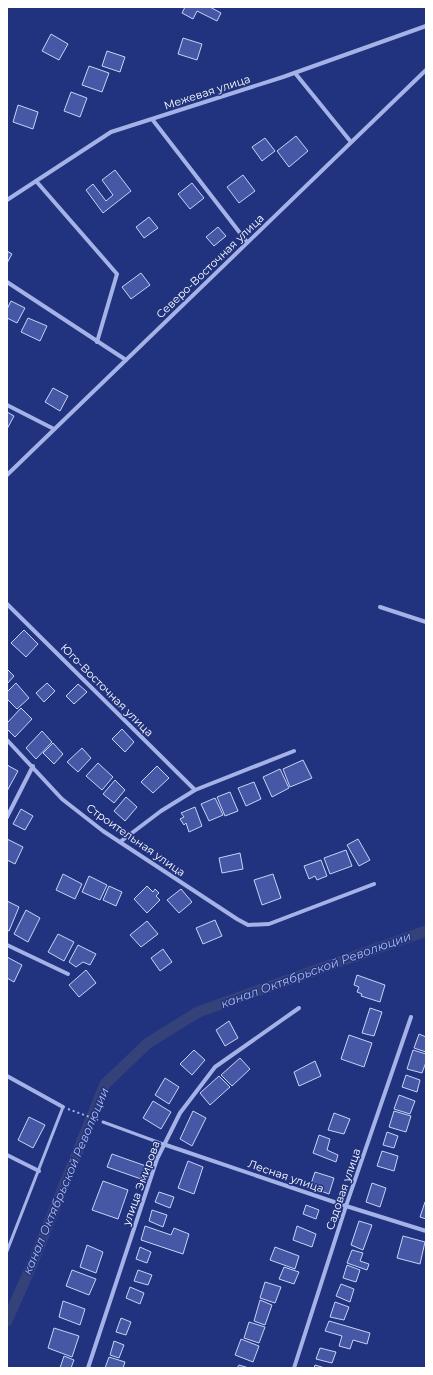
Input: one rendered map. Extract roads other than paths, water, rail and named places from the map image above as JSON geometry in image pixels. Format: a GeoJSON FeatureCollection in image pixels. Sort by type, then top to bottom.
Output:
{"type":"FeatureCollection","features":[{"type":"Feature","properties":{"kind":"street","name":"Межевая улица"},"geometry":{"type":"LineString","coordinates":[[7,200],[111,132],[295,73],[426,26]]}},
{"type":"Feature","properties":{"kind":"street","name":"Северо-Восточная улица"},"geometry":{"type":"LineString","coordinates":[[7,474],[426,70]]}},
{"type":"Feature","properties":{"kind":"street"},"geometry":{"type":"LineString","coordinates":[[295,73],[351,142]]}},
{"type":"Feature","properties":{"kind":"street"},"geometry":{"type":"LineString","coordinates":[[152,119],[248,242]]}},
{"type":"Feature","properties":{"kind":"street"},"geometry":{"type":"LineString","coordinates":[[36,182],[117,274],[97,342]]}},
{"type":"Feature","properties":{"kind":"street"},"geometry":{"type":"LineString","coordinates":[[7,282],[126,360]]}},
{"type":"Feature","properties":{"kind":"street"},"geometry":{"type":"LineString","coordinates":[[7,405],[54,429]]}},
{"type":"Feature","properties":{"kind":"street","name":"Юго-Восточная улица"},"geometry":{"type":"LineString","coordinates":[[7,604],[195,790]]}},
{"type":"Feature","properties":{"kind":"street"},"geometry":{"type":"LineString","coordinates":[[380,607],[426,622]]}},
{"type":"Feature","properties":{"kind":"street","name":"Строительная улица"},"geometry":{"type":"LineString","coordinates":[[7,740],[62,799],[120,842],[248,925],[269,924],[374,884]]}},
{"type":"Feature","properties":{"kind":"street"},"geometry":{"type":"LineString","coordinates":[[120,842],[161,811],[195,790],[294,751]]}},
{"type":"Feature","properties":{"kind":"street"},"geometry":{"type":"LineString","coordinates":[[7,817],[32,766]]}},
{"type":"Feature","properties":{"kind":"street"},"geometry":{"type":"LineString","coordinates":[[7,945],[68,974]]}},
{"type":"Feature","properties":{"kind":"street","name":"улица Эмирова"},"geometry":{"type":"LineString","coordinates":[[88,1368],[157,1159],[163,1144],[180,1113],[215,1067],[299,1008]]}},
{"type":"Feature","properties":{"kind":"street","name":"Садовая улица"},"geometry":{"type":"LineString","coordinates":[[294,1368],[346,1206],[411,1017]]}},
{"type":"Feature","properties":{"kind":"street"},"geometry":{"type":"LineString","coordinates":[[7,1076],[63,1107]]}},
{"type":"Feature","properties":{"kind":"street","name":"Лесная улица"},"geometry":{"type":"LineString","coordinates":[[163,1144],[346,1206],[426,1231]]}},
{"type":"Feature","properties":{"kind":"street"},"geometry":{"type":"LineString","coordinates":[[7,1155],[39,1171]]}},
{"type":"Feature","properties":{"kind":"lane"},"geometry":{"type":"LineString","coordinates":[[7,1251],[63,1107]]}},
{"type":"Feature","properties":{"kind":"lane"},"geometry":{"type":"LineString","coordinates":[[103,1122],[163,1144]]}},
{"type":"Feature","properties":{"kind":"waterway","name":"канал Октябрьской Революции"},"geometry":{"type":"LineString","coordinates":[[7,1321],[33,1262],[105,1084],[148,1043],[198,1012],[426,931]]}}]}
